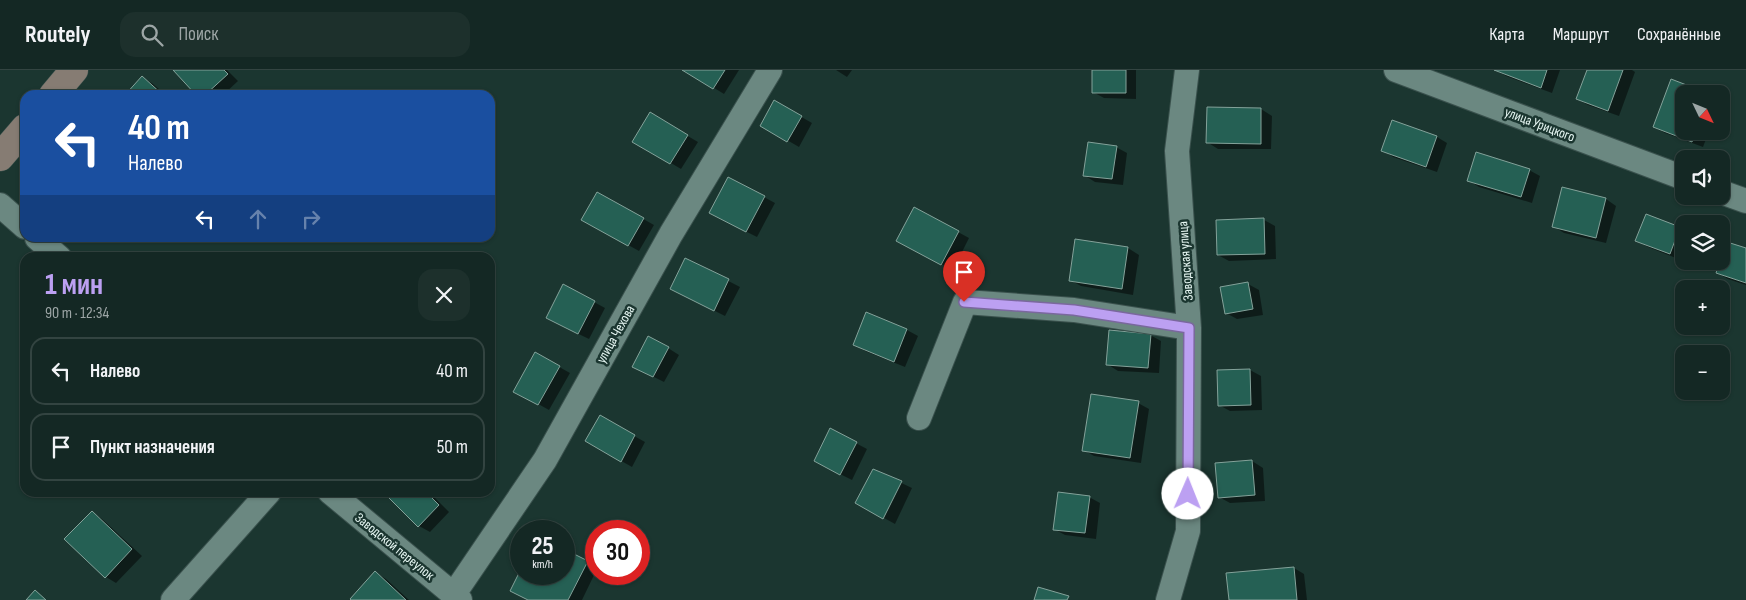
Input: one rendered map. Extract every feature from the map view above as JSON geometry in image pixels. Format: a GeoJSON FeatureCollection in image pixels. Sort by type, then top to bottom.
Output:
{"type":"FeatureCollection","features":[{"type":"Feature","properties":{"kind":"main road"},"geometry":{"type":"LineString","coordinates":[[57,90],[74,70]]}},
{"type":"Feature","properties":{"kind":"main road"},"geometry":{"type":"LineString","coordinates":[[0,157],[20,134]]}},
{"type":"Feature","properties":{"kind":"street","name":"улица Чехова"},"geometry":{"type":"LineString","coordinates":[[457,597],[545,460],[671,234],[770,70]]}},
{"type":"Feature","properties":{"kind":"street","name":"Заводская улица"},"geometry":{"type":"LineString","coordinates":[[1168,600],[1188,531],[1189,328],[1177,151],[1187,70]]}},
{"type":"Feature","properties":{"kind":"street","name":"улица Урицкого"},"geometry":{"type":"LineString","coordinates":[[1396,70],[1675,175]]}},
{"type":"Feature","properties":{"kind":"street"},"geometry":{"type":"LineString","coordinates":[[1730,195],[1746,201]]}},
{"type":"Feature","properties":{"kind":"street"},"geometry":{"type":"LineString","coordinates":[[0,205],[20,223]]}},
{"type":"Feature","properties":{"kind":"street"},"geometry":{"type":"LineString","coordinates":[[42,242],[53,252]]}},
{"type":"Feature","properties":{"kind":"street"},"geometry":{"type":"LineString","coordinates":[[919,418],[964,302],[1074,310],[1189,328]]}},
{"type":"Feature","properties":{"kind":"street"},"geometry":{"type":"LineString","coordinates":[[173,600],[265,497]]}},
{"type":"Feature","properties":{"kind":"street","name":"Заводской переулок"},"geometry":{"type":"LineString","coordinates":[[336,497],[457,597]]}},
{"type":"Feature","properties":{"kind":"building"},"geometry":{"type":"Polygon","coordinates":[[[173,70],[224,70],[228,74],[210,90],[191,90],[173,70]]]}},
{"type":"Feature","properties":{"kind":"building"},"geometry":{"type":"Polygon","coordinates":[[[682,70],[725,70],[713,89],[682,70]]]}},
{"type":"Feature","properties":{"kind":"building"},"geometry":{"type":"Polygon","coordinates":[[[1092,70],[1126,70],[1126,93],[1092,93],[1092,70]]]}},
{"type":"Feature","properties":{"kind":"building"},"geometry":{"type":"Polygon","coordinates":[[[1494,70],[1547,70],[1541,88],[1494,70]]]}},
{"type":"Feature","properties":{"kind":"building"},"geometry":{"type":"Polygon","coordinates":[[[1587,70],[1623,70],[1608,111],[1576,99],[1587,70]]]}},
{"type":"Feature","properties":{"kind":"building"},"geometry":{"type":"Polygon","coordinates":[[[142,76],[157,90],[129,90],[142,76]]]}},
{"type":"Feature","properties":{"kind":"building"},"geometry":{"type":"Polygon","coordinates":[[[1671,79],[1687,85],[1675,85],[1675,135],[1653,127],[1671,79]]]}},
{"type":"Feature","properties":{"kind":"building"},"geometry":{"type":"Polygon","coordinates":[[[774,100],[802,116],[787,142],[760,126],[774,100]]]}},
{"type":"Feature","properties":{"kind":"building"},"geometry":{"type":"Polygon","coordinates":[[[1207,107],[1261,108],[1261,144],[1206,143],[1207,107]]]}},
{"type":"Feature","properties":{"kind":"building"},"geometry":{"type":"Polygon","coordinates":[[[650,112],[688,135],[670,164],[632,142],[650,112]]]}},
{"type":"Feature","properties":{"kind":"building"},"geometry":{"type":"Polygon","coordinates":[[[1392,120],[1437,136],[1426,167],[1381,151],[1392,120]]]}},
{"type":"Feature","properties":{"kind":"building"},"geometry":{"type":"Polygon","coordinates":[[[1088,142],[1117,146],[1112,179],[1083,176],[1088,142]]]}},
{"type":"Feature","properties":{"kind":"building"},"geometry":{"type":"Polygon","coordinates":[[[1476,152],[1530,169],[1521,197],[1467,181],[1476,152]]]}},
{"type":"Feature","properties":{"kind":"building"},"geometry":{"type":"Polygon","coordinates":[[[728,177],[765,196],[746,232],[709,213],[728,177]]]}},
{"type":"Feature","properties":{"kind":"building"},"geometry":{"type":"Polygon","coordinates":[[[1562,187],[1606,198],[1596,238],[1552,227],[1562,187]]]}},
{"type":"Feature","properties":{"kind":"building"},"geometry":{"type":"Polygon","coordinates":[[[597,192],[644,218],[628,246],[581,220],[597,192]]]}},
{"type":"Feature","properties":{"kind":"building"},"geometry":{"type":"Polygon","coordinates":[[[914,207],[959,231],[941,265],[896,241],[914,207]]]}},
{"type":"Feature","properties":{"kind":"building"},"geometry":{"type":"Polygon","coordinates":[[[1646,214],[1675,225],[1675,240],[1670,254],[1635,241],[1646,214]]]}},
{"type":"Feature","properties":{"kind":"building"},"geometry":{"type":"Polygon","coordinates":[[[1264,218],[1265,254],[1217,255],[1216,220],[1264,218]]]}},
{"type":"Feature","properties":{"kind":"building"},"geometry":{"type":"Polygon","coordinates":[[[1075,239],[1128,247],[1122,289],[1069,281],[1075,239]]]}},
{"type":"Feature","properties":{"kind":"building"},"geometry":{"type":"Polygon","coordinates":[[[1730,243],[1746,248],[1746,283],[1716,273],[1717,270],[1730,270],[1730,243]]]}},
{"type":"Feature","properties":{"kind":"building"},"geometry":{"type":"Polygon","coordinates":[[[685,258],[729,279],[714,311],[670,289],[685,258]]]}},
{"type":"Feature","properties":{"kind":"building"},"geometry":{"type":"Polygon","coordinates":[[[1248,282],[1253,309],[1225,314],[1220,287],[1248,282]]]}},
{"type":"Feature","properties":{"kind":"building"},"geometry":{"type":"Polygon","coordinates":[[[563,284],[595,301],[578,334],[546,318],[563,284]]]}},
{"type":"Feature","properties":{"kind":"building"},"geometry":{"type":"Polygon","coordinates":[[[866,312],[907,329],[894,362],[853,345],[866,312]]]}},
{"type":"Feature","properties":{"kind":"building"},"geometry":{"type":"Polygon","coordinates":[[[1109,330],[1151,334],[1148,368],[1106,365],[1109,330]]]}},
{"type":"Feature","properties":{"kind":"building"},"geometry":{"type":"Polygon","coordinates":[[[648,336],[669,347],[653,377],[632,367],[648,336]]]}},
{"type":"Feature","properties":{"kind":"building"},"geometry":{"type":"Polygon","coordinates":[[[535,352],[560,366],[538,405],[513,392],[535,352]]]}},
{"type":"Feature","properties":{"kind":"building"},"geometry":{"type":"Polygon","coordinates":[[[1250,369],[1251,405],[1218,406],[1217,370],[1250,369]]]}},
{"type":"Feature","properties":{"kind":"building"},"geometry":{"type":"Polygon","coordinates":[[[1091,394],[1139,401],[1130,458],[1082,451],[1091,394]]]}},
{"type":"Feature","properties":{"kind":"building"},"geometry":{"type":"Polygon","coordinates":[[[600,415],[635,435],[621,462],[585,441],[600,415]]]}},
{"type":"Feature","properties":{"kind":"building"},"geometry":{"type":"Polygon","coordinates":[[[830,428],[857,442],[840,475],[814,461],[830,428]]]}},
{"type":"Feature","properties":{"kind":"building"},"geometry":{"type":"Polygon","coordinates":[[[1252,460],[1255,495],[1218,498],[1215,463],[1252,460]]]}},
{"type":"Feature","properties":{"kind":"building"},"geometry":{"type":"Polygon","coordinates":[[[873,469],[902,481],[883,519],[855,503],[873,469]]]}},
{"type":"Feature","properties":{"kind":"building"},"geometry":{"type":"Polygon","coordinates":[[[1058,492],[1090,496],[1085,533],[1053,530],[1058,492]]]}},
{"type":"Feature","properties":{"kind":"building"},"geometry":{"type":"Polygon","coordinates":[[[388,497],[431,497],[439,505],[418,527],[388,497]]]}},
{"type":"Feature","properties":{"kind":"building"},"geometry":{"type":"Polygon","coordinates":[[[92,511],[132,549],[105,578],[64,539],[92,511]]]}},
{"type":"Feature","properties":{"kind":"building"},"geometry":{"type":"Polygon","coordinates":[[[575,554],[585,560],[585,567],[568,600],[528,600],[510,591],[513,585],[575,585],[575,554]]]}},
{"type":"Feature","properties":{"kind":"building"},"geometry":{"type":"Polygon","coordinates":[[[1294,567],[1297,600],[1229,600],[1226,573],[1294,567]]]}},
{"type":"Feature","properties":{"kind":"building"},"geometry":{"type":"Polygon","coordinates":[[[375,571],[406,600],[351,600],[375,571]]]}},
{"type":"Feature","properties":{"kind":"building"},"geometry":{"type":"Polygon","coordinates":[[[1038,587],[1069,596],[1067,600],[1034,600],[1038,587]]]}},
{"type":"Feature","properties":{"kind":"building"},"geometry":{"type":"Polygon","coordinates":[[[35,590],[46,600],[26,600],[35,590]]]}},
{"type":"Feature","properties":{"kind":"route"},"geometry":{"type":"LineString","coordinates":[[964,302],[1074,310],[1189,328],[1188,494]]}}]}
